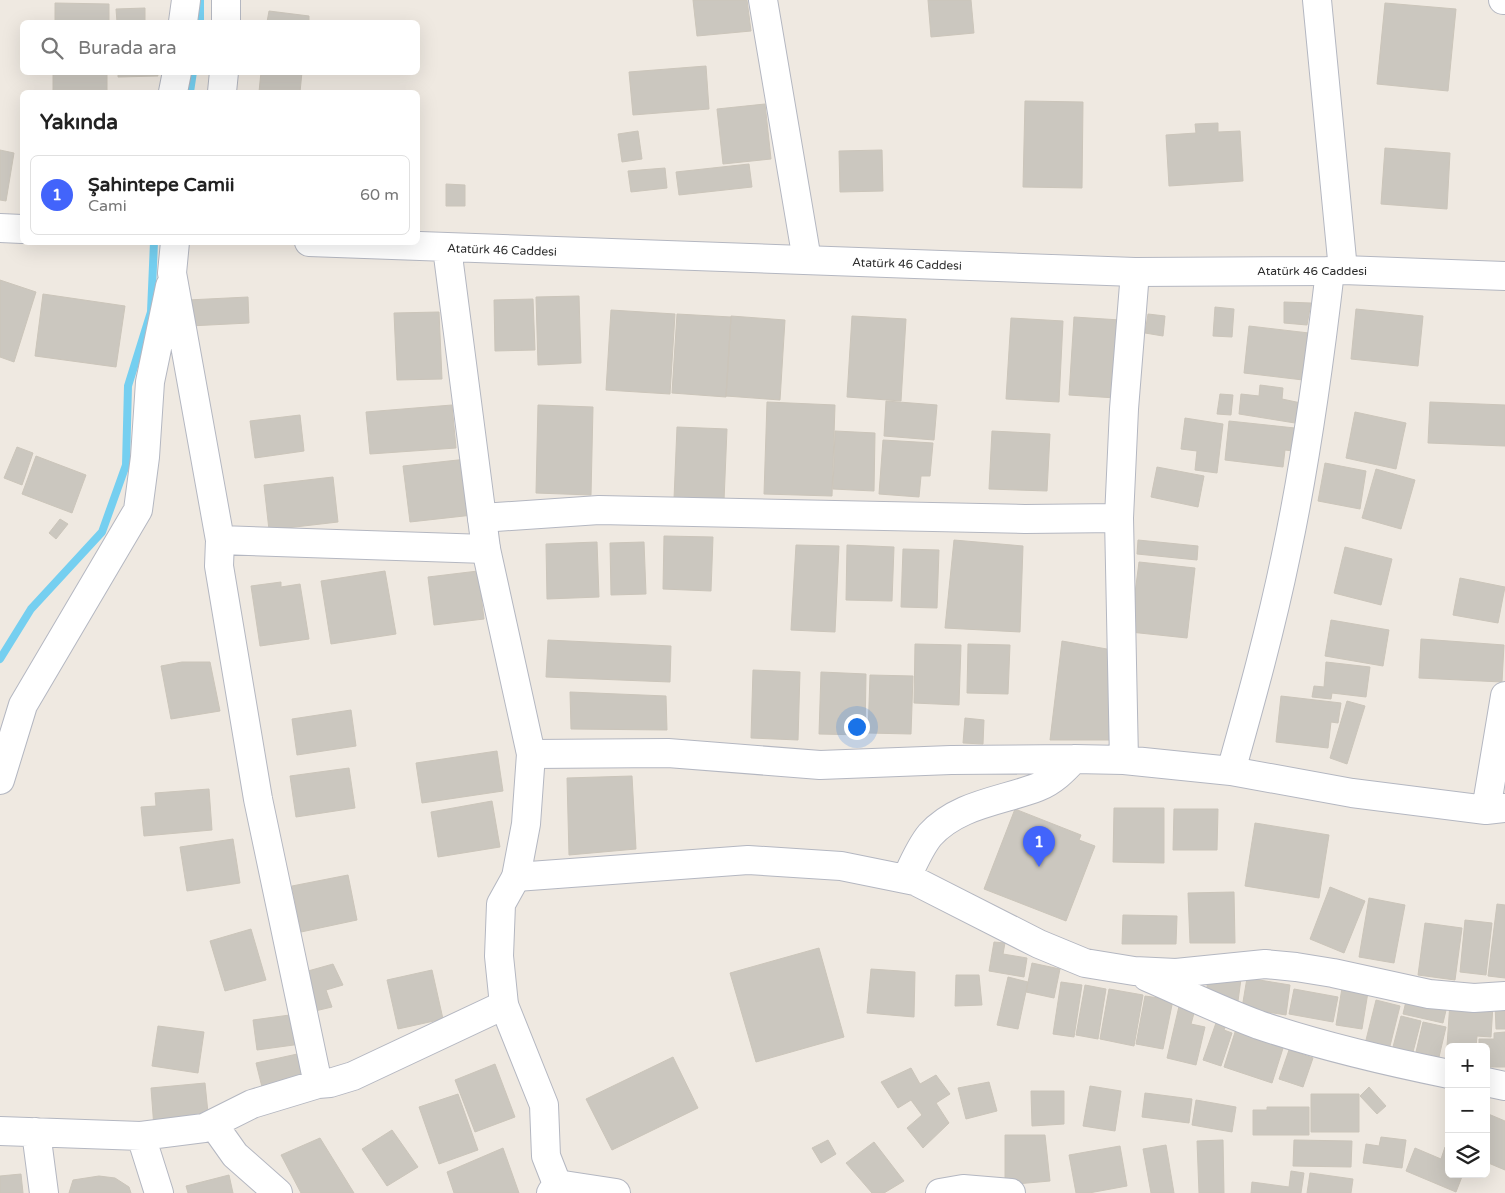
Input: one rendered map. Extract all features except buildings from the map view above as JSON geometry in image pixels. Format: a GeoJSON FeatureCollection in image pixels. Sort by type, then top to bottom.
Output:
{"type":"FeatureCollection","features":[{"type":"Feature","properties":{"kind":"street"},"geometry":{"type":"LineString","coordinates":[[183,20],[186,0]]}},
{"type":"Feature","properties":{"kind":"street"},"geometry":{"type":"LineString","coordinates":[[226,0],[226,20]]}},
{"type":"Feature","properties":{"kind":"street"},"geometry":{"type":"LineString","coordinates":[[763,0],[807,260]]}},
{"type":"Feature","properties":{"kind":"street"},"geometry":{"type":"LineString","coordinates":[[1231,772],[1268,634],[1288,546],[1336,270],[1317,0]]}},
{"type":"Feature","properties":{"kind":"street"},"geometry":{"type":"LineString","coordinates":[[173,90],[176,75]]}},
{"type":"Feature","properties":{"kind":"street"},"geometry":{"type":"LineString","coordinates":[[222,90],[224,75]]}},
{"type":"Feature","properties":{"kind":"street"},"geometry":{"type":"LineString","coordinates":[[0,228],[20,229]]}},
{"type":"Feature","properties":{"kind":"street"},"geometry":{"type":"LineString","coordinates":[[0,780],[23,705],[138,510],[146,457],[150,382],[172,273],[175,245]]}},
{"type":"Feature","properties":{"kind":"street","name":"Atatürk 46 Caddesi"},"geometry":{"type":"LineString","coordinates":[[378,245],[1135,272],[1336,270],[1505,276]]}},
{"type":"Feature","properties":{"kind":"street"},"geometry":{"type":"LineString","coordinates":[[447,248],[486,549],[531,754],[526,824],[516,877],[501,904],[499,956],[504,1005],[544,1105],[546,1156],[554,1189],[616,1193]]}},
{"type":"Feature","properties":{"kind":"street"},"geometry":{"type":"LineString","coordinates":[[1124,760],[1119,518],[1124,409],[1135,272]]}},
{"type":"Feature","properties":{"kind":"street"},"geometry":{"type":"LineString","coordinates":[[172,273],[220,540],[219,566],[258,799],[318,1084]]}},
{"type":"Feature","properties":{"kind":"street"},"geometry":{"type":"LineString","coordinates":[[482,518],[599,510],[1025,519],[1119,518]]}},
{"type":"Feature","properties":{"kind":"street"},"geometry":{"type":"LineString","coordinates":[[220,540],[486,549]]}},
{"type":"Feature","properties":{"kind":"street"},"geometry":{"type":"LineString","coordinates":[[531,754],[668,753],[820,765],[951,760],[1074,758],[1124,760],[1231,772],[1352,793],[1495,809],[1505,696]]}},
{"type":"Feature","properties":{"kind":"street"},"geometry":{"type":"LineString","coordinates":[[906,878],[930,835],[946,822],[990,800],[1039,786],[1056,777],[1074,758]]}},
{"type":"Feature","properties":{"kind":"street"},"geometry":{"type":"LineString","coordinates":[[516,877],[748,860],[841,866],[915,880],[1039,944],[1085,963],[1134,971],[1176,973],[1265,964],[1296,966],[1429,994],[1474,998],[1505,996]]}},
{"type":"Feature","properties":{"kind":"street"},"geometry":{"type":"LineString","coordinates":[[1134,971],[1259,1025],[1308,1040],[1445,1073]]}},
{"type":"Feature","properties":{"kind":"street"},"geometry":{"type":"LineString","coordinates":[[0,1131],[141,1136],[204,1128],[252,1104],[318,1084],[330,1083],[353,1076],[504,1005]]}},
{"type":"Feature","properties":{"kind":"street"},"geometry":{"type":"LineString","coordinates":[[1490,1083],[1505,1086]]}},
{"type":"Feature","properties":{"kind":"street"},"geometry":{"type":"LineString","coordinates":[[213,1124],[235,1155],[278,1193]]}},
{"type":"Feature","properties":{"kind":"street"},"geometry":{"type":"LineString","coordinates":[[36,1132],[44,1193]]}},
{"type":"Feature","properties":{"kind":"street"},"geometry":{"type":"LineString","coordinates":[[141,1136],[159,1193]]}},
{"type":"Feature","properties":{"kind":"street"},"geometry":{"type":"LineString","coordinates":[[940,1193],[963,1189],[1011,1193]]}},
{"type":"Feature","properties":{"kind":"waterway"},"geometry":{"type":"LineString","coordinates":[[200,0],[200,20]]}},
{"type":"Feature","properties":{"kind":"waterway"},"geometry":{"type":"LineString","coordinates":[[190,90],[193,75]]}},
{"type":"Feature","properties":{"kind":"waterway"},"geometry":{"type":"LineString","coordinates":[[0,659],[31,609],[102,532],[126,465],[128,386],[151,312],[154,245]]}},
{"type":"Feature","properties":{"kind":"place","name":"Şahintepe Camii"},"geometry":{"type":"Point","coordinates":[1039,867]}}]}
